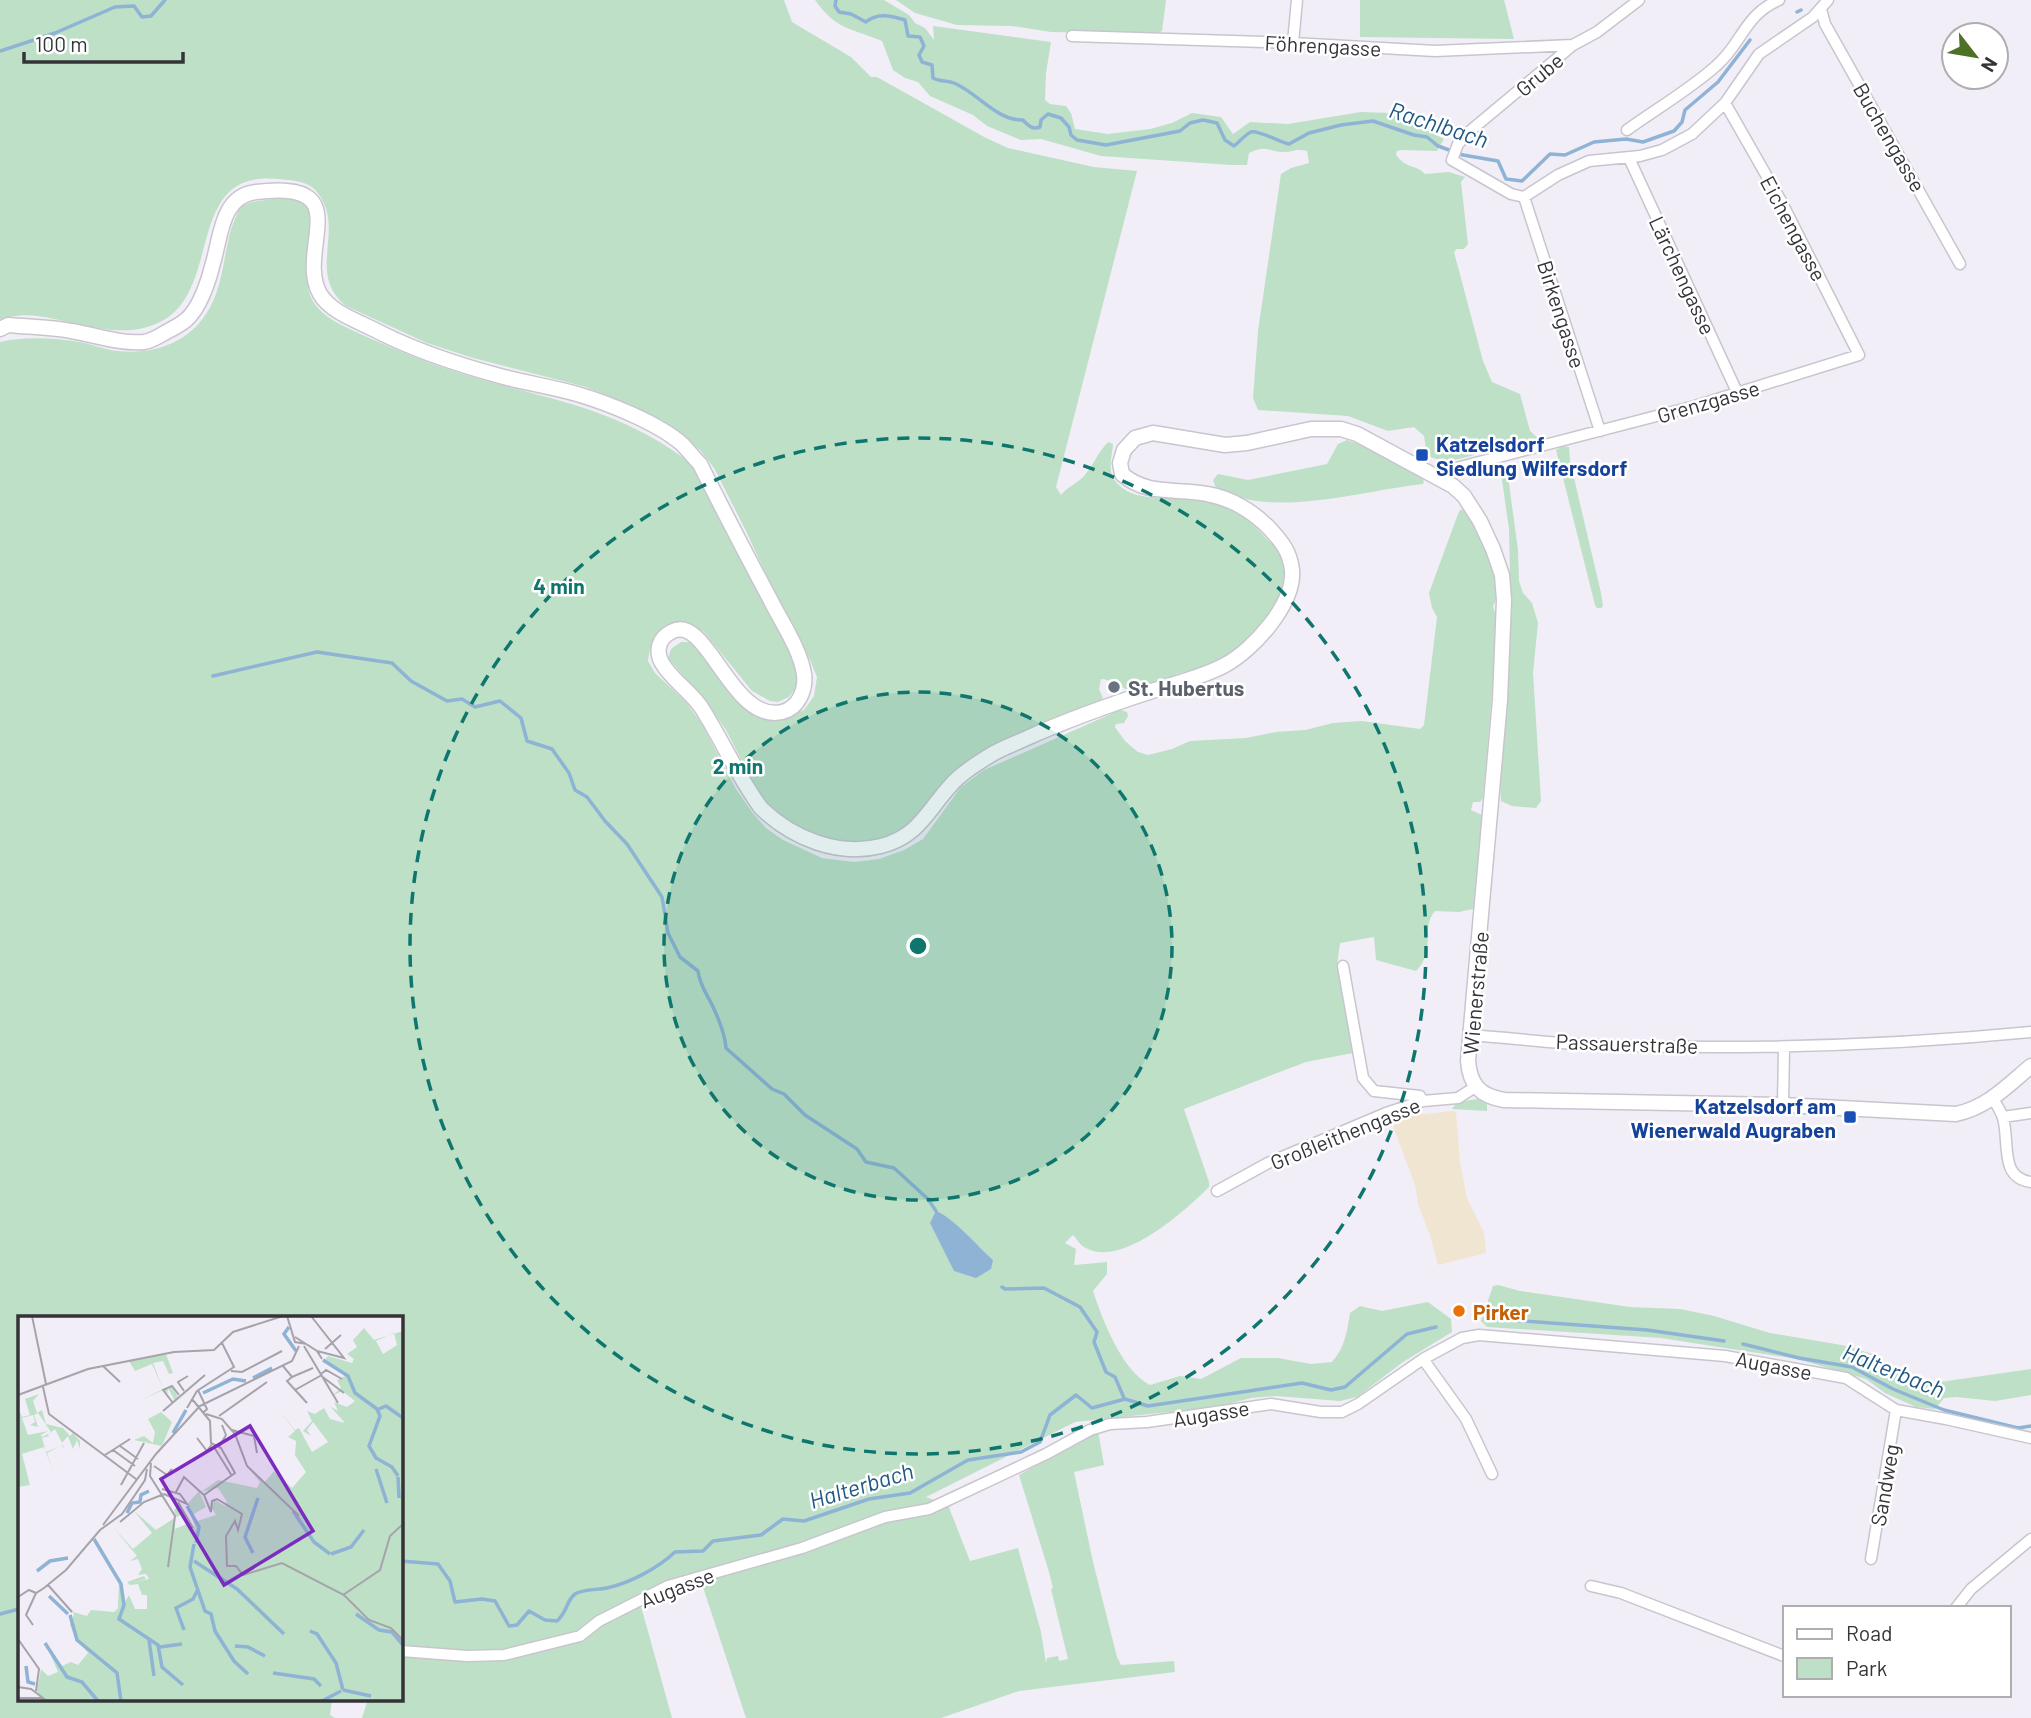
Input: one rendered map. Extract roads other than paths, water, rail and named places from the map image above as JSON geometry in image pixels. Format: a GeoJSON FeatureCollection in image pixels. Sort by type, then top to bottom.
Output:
{"type":"FeatureCollection","features":[{"type":"Feature","properties":{"kind":"street"},"geometry":{"type":"LineString","coordinates":[[1293,43],[1297,0]]}},
{"type":"Feature","properties":{"kind":"street","name":"Grube"},"geometry":{"type":"LineString","coordinates":[[1524,197],[1511,194],[1452,160],[1458,144],[1573,45],[1597,32],[1639,0]]}},
{"type":"Feature","properties":{"kind":"street"},"geometry":{"type":"LineString","coordinates":[[1627,130],[1718,65],[1753,16],[1765,6],[1779,0]]}},
{"type":"Feature","properties":{"kind":"street"},"geometry":{"type":"LineString","coordinates":[[1524,197],[1558,175],[1589,161],[1629,158],[1662,150],[1692,134],[1725,103],[1759,54],[1825,5]]}},
{"type":"Feature","properties":{"kind":"street","name":"Buchengasse"},"geometry":{"type":"LineString","coordinates":[[1825,5],[1825,24],[1961,264]]}},
{"type":"Feature","properties":{"kind":"street","name":"Föhrengasse"},"geometry":{"type":"LineString","coordinates":[[1072,36],[1293,43],[1435,51],[1573,45]]}},
{"type":"Feature","properties":{"kind":"street","name":"Eichengasse"},"geometry":{"type":"LineString","coordinates":[[1725,103],[1781,201],[1859,355]]}},
{"type":"Feature","properties":{"kind":"street","name":"Lärchengasse"},"geometry":{"type":"LineString","coordinates":[[1629,158],[1737,392]]}},
{"type":"Feature","properties":{"kind":"street","name":"Wienerstraße"},"geometry":{"type":"LineString","coordinates":[[0,328],[8,325],[70,331],[113,340],[147,342],[187,320],[199,301],[213,264],[221,225],[228,210],[242,195],[289,191],[300,194],[312,202],[318,215],[314,276],[318,291],[327,305],[386,335],[455,361],[500,376],[579,394],[617,409],[649,424],[681,444],[699,464],[791,640],[804,673],[804,691],[795,705],[782,712],[765,711],[751,706],[700,641],[688,630],[676,629],[663,636],[658,649],[662,663],[694,697],[761,808],[771,818],[827,846],[852,850],[880,846],[900,839],[915,829],[952,784],[990,755],[1111,704],[1197,678],[1224,666],[1244,653],[1270,624],[1284,603],[1293,574],[1286,546],[1266,525],[1225,498],[1143,488],[1130,481],[1122,474],[1120,463],[1125,450],[1135,438],[1153,433],[1225,445],[1311,429],[1341,429],[1357,434],[1433,474],[1464,496],[1480,521],[1502,575],[1504,600],[1500,700],[1470,1035],[1469,1073],[1475,1087]]}},
{"type":"Feature","properties":{"kind":"street","name":"Birkengasse"},"geometry":{"type":"LineString","coordinates":[[1524,197],[1600,431]]}},
{"type":"Feature","properties":{"kind":"street","name":"Grenzgasse"},"geometry":{"type":"LineString","coordinates":[[1433,474],[1695,406],[1859,355]]}},
{"type":"Feature","properties":{"kind":"street"},"geometry":{"type":"LineString","coordinates":[[1343,965],[1363,1078],[1374,1091],[1420,1096],[1423,1101]]}},
{"type":"Feature","properties":{"kind":"street","name":"Passauerstraße"},"geometry":{"type":"LineString","coordinates":[[1470,1035],[1592,1045],[1784,1046],[1972,1038],[2031,1032]]}},
{"type":"Feature","properties":{"kind":"street"},"geometry":{"type":"LineString","coordinates":[[1783,1105],[1784,1046]]}},
{"type":"Feature","properties":{"kind":"street"},"geometry":{"type":"LineString","coordinates":[[1475,1087],[1486,1095],[1504,1100],[1783,1105],[1956,1114],[1974,1110],[1993,1099],[2031,1066]]}},
{"type":"Feature","properties":{"kind":"street","name":"Großleithengasse"},"geometry":{"type":"LineString","coordinates":[[1217,1191],[1268,1163],[1386,1113],[1423,1101],[1454,1099],[1475,1087]]}},
{"type":"Feature","properties":{"kind":"street"},"geometry":{"type":"LineString","coordinates":[[1993,1099],[2003,1117],[2010,1170],[2020,1180],[2031,1182]]}},
{"type":"Feature","properties":{"kind":"street"},"geometry":{"type":"LineString","coordinates":[[2003,1117],[2031,1113]]}},
{"type":"Feature","properties":{"kind":"street","name":"Augasse"},"geometry":{"type":"LineString","coordinates":[[402,1651],[467,1656],[503,1655],[580,1636],[599,1621],[668,1586],[802,1548],[885,1517],[929,1509],[1046,1454],[1090,1430],[1110,1424],[1147,1423],[1271,1404],[1321,1412],[1342,1412],[1423,1359],[1462,1338],[1479,1335],[1725,1356],[1846,1378],[1896,1410],[2031,1438]]}},
{"type":"Feature","properties":{"kind":"street"},"geometry":{"type":"LineString","coordinates":[[1423,1359],[1466,1419],[1492,1474]]}},
{"type":"Feature","properties":{"kind":"street","name":"Sandweg"},"geometry":{"type":"LineString","coordinates":[[1871,1559],[1896,1410]]}},
{"type":"Feature","properties":{"kind":"street"},"geometry":{"type":"LineString","coordinates":[[1958,1606],[1971,1589],[2031,1539]]}},
{"type":"Feature","properties":{"kind":"street"},"geometry":{"type":"LineString","coordinates":[[1591,1586],[1621,1593],[1783,1656]]}},
{"type":"Feature","properties":{"kind":"water"},"geometry":{"type":"Polygon","coordinates":[[[936,1211],[958,1226],[993,1260],[991,1269],[976,1278],[954,1271],[930,1223],[936,1211]]]}},
{"type":"Feature","properties":{"kind":"waterway"},"geometry":{"type":"LineString","coordinates":[[0,51],[55,33],[115,7],[134,6],[142,17],[151,16],[165,0]]}},
{"type":"Feature","properties":{"kind":"waterway","name":"Rachlbach"},"geometry":{"type":"LineString","coordinates":[[836,0],[835,6],[839,12],[851,14],[866,22],[880,16],[905,20],[908,36],[920,37],[924,46],[919,55],[922,62],[932,65],[933,78],[954,83],[996,111],[1023,120],[1032,127],[1040,127],[1041,120],[1048,114],[1061,118],[1077,140],[1106,145],[1180,131],[1190,123],[1203,120],[1217,123],[1225,140],[1234,146],[1251,132],[1289,144],[1309,133],[1373,121],[1427,137],[1438,146],[1463,155],[1498,161],[1506,179],[1522,181],[1550,154],[1565,155],[1594,142],[1626,139],[1643,142],[1674,131],[1682,122],[1685,110],[1718,82],[1750,40]]}},
{"type":"Feature","properties":{"kind":"waterway","name":"Rachlbach"},"geometry":{"type":"LineString","coordinates":[[1797,12],[1801,10]]}},
{"type":"Feature","properties":{"kind":"waterway"},"geometry":{"type":"LineString","coordinates":[[213,676],[317,652],[392,663],[411,681],[447,701],[462,699],[475,707],[500,701],[521,718],[527,741],[552,749],[569,773],[575,790],[587,797],[627,844],[662,897],[668,933],[680,957],[698,971],[720,1024],[726,1048],[772,1089],[784,1094],[805,1115],[857,1149],[866,1162],[894,1168],[928,1199],[936,1211]]}},
{"type":"Feature","properties":{"kind":"waterway"},"geometry":{"type":"LineString","coordinates":[[1002,1287],[1044,1288],[1080,1307],[1097,1332],[1094,1342],[1106,1372],[1115,1377],[1124,1398]]}},
{"type":"Feature","properties":{"kind":"waterway","name":"Halterbach"},"geometry":{"type":"LineString","coordinates":[[1497,1319],[1647,1330],[1724,1341]]}},
{"type":"Feature","properties":{"kind":"waterway","name":"Halterbach"},"geometry":{"type":"LineString","coordinates":[[402,1561],[438,1564],[450,1581],[455,1602],[482,1599],[495,1601],[509,1626],[517,1625],[529,1611],[545,1620],[557,1621],[578,1592],[625,1583],[652,1569],[675,1552],[703,1551],[713,1541],[761,1535],[783,1519],[804,1521],[869,1499],[910,1493],[968,1460],[1021,1452],[1040,1442],[1050,1415],[1076,1395],[1092,1408],[1125,1399],[1148,1406],[1302,1383],[1331,1390],[1345,1387],[1407,1334],[1436,1327]]}},
{"type":"Feature","properties":{"kind":"waterway","name":"Halterbach"},"geometry":{"type":"LineString","coordinates":[[1743,1344],[1799,1358],[1852,1367],[1893,1389],[1944,1410],[2018,1428],[2031,1426]]}},
{"type":"Feature","properties":{"kind":"waterway","name":"Halterbach"},"geometry":{"type":"LineString","coordinates":[[0,1614],[18,1609]]}},
{"type":"Feature","properties":{"kind":"place","name":"Katzelsdorf Siedlung Wilfersdorf"},"geometry":{"type":"Point","coordinates":[1422,455]}},
{"type":"Feature","properties":{"kind":"place","name":"St. Hubertus"},"geometry":{"type":"Point","coordinates":[1114,687]}},
{"type":"Feature","properties":{"kind":"place","name":"Katzelsdorf am Wienerwald Augraben"},"geometry":{"type":"Point","coordinates":[1850,1117]}},
{"type":"Feature","properties":{"kind":"place","name":"Pirker"},"geometry":{"type":"Point","coordinates":[1459,1311]}}]}
